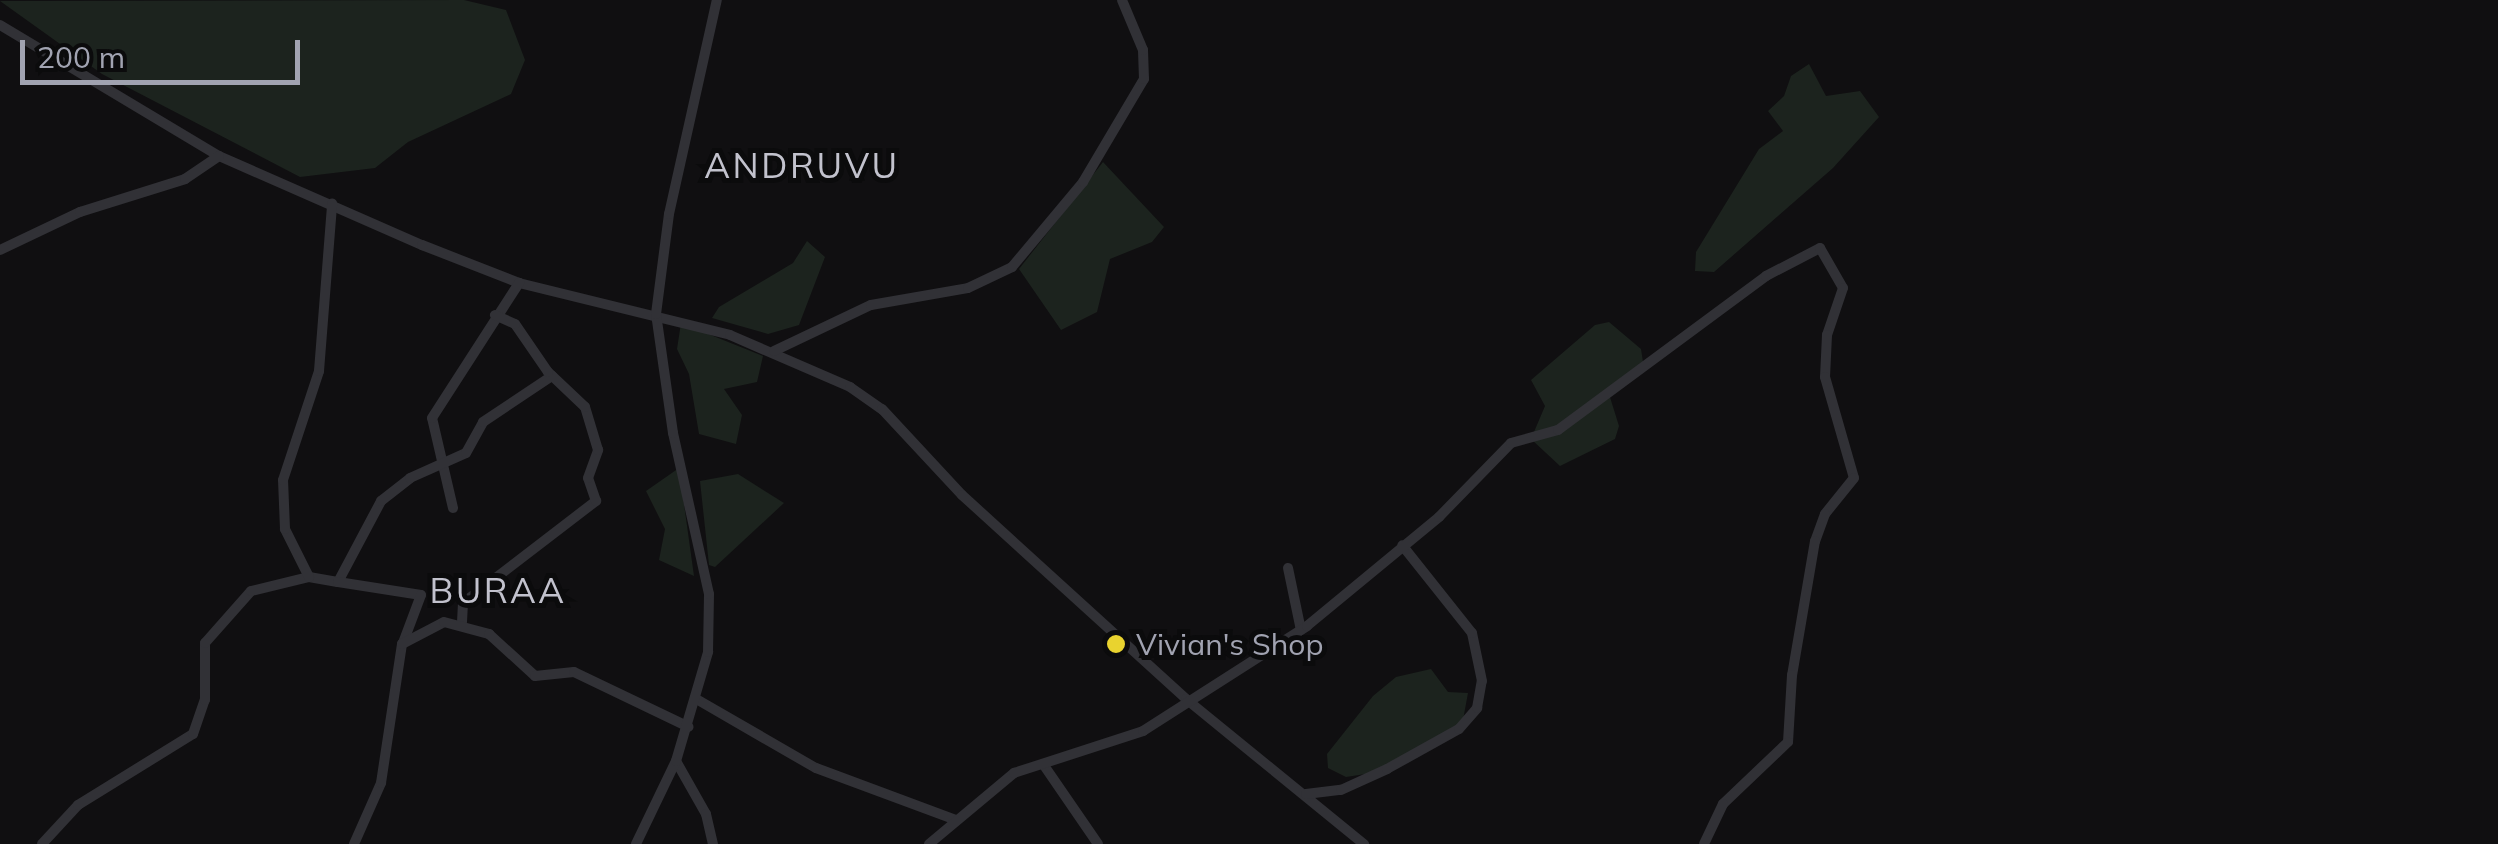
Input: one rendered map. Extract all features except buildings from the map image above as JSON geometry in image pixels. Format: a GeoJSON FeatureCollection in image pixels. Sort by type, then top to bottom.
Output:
{"type":"FeatureCollection","features":[{"type":"Feature","properties":{"kind":"street"},"geometry":{"type":"LineString","coordinates":[[636,844],[689,727],[708,652],[709,594],[673,433],[656,314],[669,214],[717,0]]}},
{"type":"Feature","properties":{"kind":"street"},"geometry":{"type":"LineString","coordinates":[[774,351],[870,305],[968,288],[1012,267],[1083,182],[1144,78],[1142,50],[1122,0]]}},
{"type":"Feature","properties":{"kind":"street"},"geometry":{"type":"LineString","coordinates":[[0,25],[219,156],[518,283],[656,314],[774,351],[827,374],[882,409],[962,496],[1186,699],[1364,844]]}},
{"type":"Feature","properties":{"kind":"street"},"geometry":{"type":"LineString","coordinates":[[1,245],[184,180],[219,156]]}},
{"type":"Feature","properties":{"kind":"street"},"geometry":{"type":"LineString","coordinates":[[309,577],[284,529],[283,480],[320,371],[332,204]]}},
{"type":"Feature","properties":{"kind":"street"},"geometry":{"type":"LineString","coordinates":[[929,844],[1004,779],[1130,737],[1301,630],[1484,477],[1515,440],[1558,430],[1766,276],[1820,248],[1843,288],[1827,335],[1825,377],[1854,478],[1825,514],[1815,541],[1792,675],[1794,717],[1788,742],[1723,804],[1704,844]]}},
{"type":"Feature","properties":{"kind":"street"},"geometry":{"type":"LineString","coordinates":[[453,508],[432,418],[518,283]]}},
{"type":"Feature","properties":{"kind":"street"},"geometry":{"type":"LineString","coordinates":[[462,622],[460,610],[473,594],[595,506],[588,478],[598,450],[593,423],[573,389],[552,376],[515,324],[495,315]]}},
{"type":"Feature","properties":{"kind":"street"},"geometry":{"type":"LineString","coordinates":[[338,582],[381,501],[440,462],[466,453],[482,422],[552,376]]}},
{"type":"Feature","properties":{"kind":"street"},"geometry":{"type":"LineString","coordinates":[[1306,794],[1360,782],[1474,717],[1482,681],[1472,632],[1402,545]]}},
{"type":"Feature","properties":{"kind":"street"},"geometry":{"type":"LineString","coordinates":[[1288,568],[1301,630]]}},
{"type":"Feature","properties":{"kind":"street"},"geometry":{"type":"LineString","coordinates":[[42,844],[84,800],[193,734],[205,700],[205,643],[251,591],[309,577],[420,595],[402,644],[381,784],[354,844]]}},
{"type":"Feature","properties":{"kind":"street"},"geometry":{"type":"LineString","coordinates":[[402,644],[444,622],[462,622],[498,640],[534,676],[574,672],[689,727]]}},
{"type":"Feature","properties":{"kind":"street"},"geometry":{"type":"LineString","coordinates":[[698,700],[816,768],[956,820]]}},
{"type":"Feature","properties":{"kind":"street"},"geometry":{"type":"LineString","coordinates":[[676,761],[706,814],[713,844]]}},
{"type":"Feature","properties":{"kind":"street"},"geometry":{"type":"LineString","coordinates":[[1043,764],[1098,844]]}},
{"type":"Feature","properties":{"kind":"shaded area"},"geometry":{"type":"Polygon","coordinates":[[[464,0],[506,10],[525,60],[511,94],[408,142],[375,168],[300,177],[102,74],[0,1],[464,0]]]}},
{"type":"Feature","properties":{"kind":"shaded area"},"geometry":{"type":"Polygon","coordinates":[[[1809,64],[1826,96],[1860,91],[1879,117],[1833,168],[1714,272],[1695,271],[1696,252],[1759,149],[1783,131],[1768,111],[1784,96],[1791,76],[1809,64]]]}},
{"type":"Feature","properties":{"kind":"shaded area"},"geometry":{"type":"Polygon","coordinates":[[[1103,162],[1164,227],[1152,242],[1110,259],[1097,312],[1061,330],[1019,269],[1103,162]]]}},
{"type":"Feature","properties":{"kind":"shaded area"},"geometry":{"type":"Polygon","coordinates":[[[807,241],[825,257],[799,325],[768,334],[712,318],[719,307],[793,263],[807,241]]]}},
{"type":"Feature","properties":{"kind":"shaded area"},"geometry":{"type":"Polygon","coordinates":[[[1609,322],[1641,349],[1643,362],[1609,394],[1619,426],[1615,439],[1560,466],[1531,439],[1545,406],[1531,380],[1595,325],[1609,322]]]}},
{"type":"Feature","properties":{"kind":"shaded area"},"geometry":{"type":"Polygon","coordinates":[[[681,323],[763,356],[757,382],[724,389],[742,415],[736,444],[699,434],[689,374],[677,349],[681,323]]]}},
{"type":"Feature","properties":{"kind":"shaded area"},"geometry":{"type":"Polygon","coordinates":[[[679,468],[694,576],[659,560],[665,529],[646,491],[679,468]]]}},
{"type":"Feature","properties":{"kind":"shaded area"},"geometry":{"type":"Polygon","coordinates":[[[738,474],[784,503],[715,567],[709,565],[700,481],[738,474]]]}},
{"type":"Feature","properties":{"kind":"shaded area"},"geometry":{"type":"Polygon","coordinates":[[[1431,669],[1448,692],[1468,693],[1463,720],[1372,773],[1346,777],[1328,768],[1327,754],[1373,696],[1396,677],[1431,669]]]}},
{"type":"Feature","properties":{"kind":"place","name":"Vivian's Shop"},"geometry":{"type":"Point","coordinates":[1116,644]}},
{"type":"Feature","properties":{"kind":"district","name":"ANDRUVU"},"geometry":{"type":"Point","coordinates":[802,165]}},
{"type":"Feature","properties":{"kind":"district","name":"BURAA"},"geometry":{"type":"Point","coordinates":[498,590]}}]}
